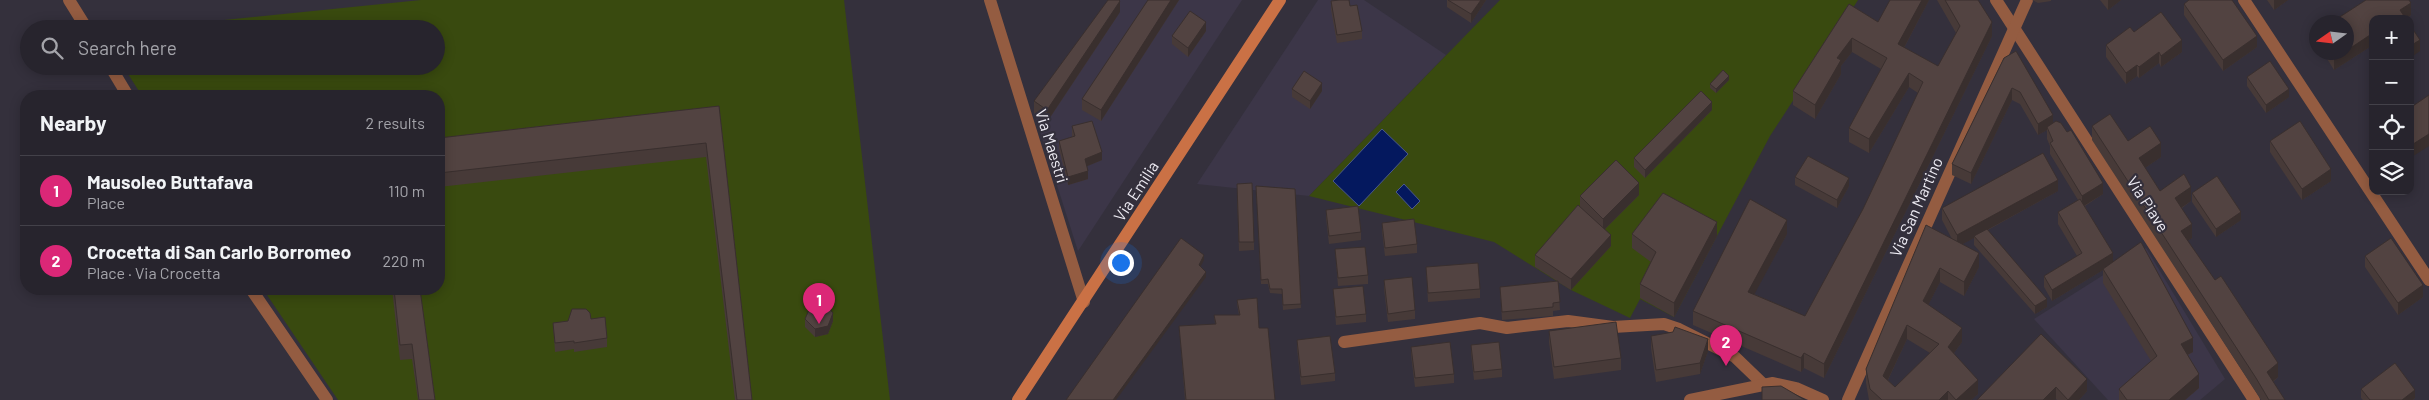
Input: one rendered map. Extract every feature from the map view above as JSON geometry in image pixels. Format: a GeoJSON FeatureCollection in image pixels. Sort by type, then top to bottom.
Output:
{"type":"FeatureCollection","features":[{"type":"Feature","properties":{"kind":"street"},"geometry":{"type":"LineString","coordinates":[[69,0],[81,20]]}},
{"type":"Feature","properties":{"kind":"street","name":"Via Maestri"},"geometry":{"type":"LineString","coordinates":[[990,0],[1084,302]]}},
{"type":"Feature","properties":{"kind":"street","name":"Via Emilia"},"geometry":{"type":"LineString","coordinates":[[1018,400],[1084,302],[1280,0]]}},
{"type":"Feature","properties":{"kind":"street","name":"Via Piave"},"geometry":{"type":"LineString","coordinates":[[1996,0],[2254,400]]}},
{"type":"Feature","properties":{"kind":"street","name":"Via San Martino"},"geometry":{"type":"LineString","coordinates":[[1848,400],[2027,0]]}},
{"type":"Feature","properties":{"kind":"street"},"geometry":{"type":"LineString","coordinates":[[2244,0],[2429,280]]}},
{"type":"Feature","properties":{"kind":"street"},"geometry":{"type":"LineString","coordinates":[[115,75],[124,90]]}},
{"type":"Feature","properties":{"kind":"street"},"geometry":{"type":"LineString","coordinates":[[255,295],[327,400]]}},
{"type":"Feature","properties":{"kind":"street"},"geometry":{"type":"LineString","coordinates":[[1344,342],[1480,323],[1507,328],[1559,322],[1613,327],[1649,324],[1672,326],[1720,348],[1743,363],[1762,384]]}},
{"type":"Feature","properties":{"kind":"street"},"geometry":{"type":"LineString","coordinates":[[1690,400],[1762,384],[1786,386],[1822,400]]}},
{"type":"Feature","properties":{"kind":"shaded area"},"geometry":{"type":"Polygon","coordinates":[[[1116,0],[1242,0],[1078,251],[1034,113],[1116,0]]]}},
{"type":"Feature","properties":{"kind":"shaded area"},"geometry":{"type":"Polygon","coordinates":[[[1318,0],[1364,0],[1446,55],[1309,196],[1197,184],[1318,0]]]}},
{"type":"Feature","properties":{"kind":"shaded area"},"geometry":{"type":"Polygon","coordinates":[[[1382,129],[1408,154],[1359,206],[1333,181],[1382,129]]]}},
{"type":"Feature","properties":{"kind":"shaded area"},"geometry":{"type":"Polygon","coordinates":[[[1404,184],[1420,201],[1412,209],[1396,192],[1404,184]]]}},
{"type":"Feature","properties":{"kind":"shaded area"},"geometry":{"type":"Polygon","coordinates":[[[2146,248],[2225,379],[2200,400],[2108,400],[2034,319],[2146,248]]]}},
{"type":"Feature","properties":{"kind":"green space"},"geometry":{"type":"Polygon","coordinates":[[[421,0],[844,0],[890,400],[338,400],[267,295],[445,295],[445,90],[138,90],[129,75],[445,75],[445,20],[224,20],[421,0]]]}},
{"type":"Feature","properties":{"kind":"green space"},"geometry":{"type":"Polygon","coordinates":[[[1500,0],[1858,0],[1770,136],[1674,317],[1640,299],[1630,318],[1571,290],[1494,242],[1309,196],[1500,0]]]}},
{"type":"Feature","properties":{"kind":"building"},"geometry":{"type":"Polygon","coordinates":[[[1108,0],[1120,1],[1047,110],[1034,101],[1108,0]]]}},
{"type":"Feature","properties":{"kind":"building"},"geometry":{"type":"Polygon","coordinates":[[[1148,0],[1171,0],[1101,110],[1082,99],[1148,0]]]}},
{"type":"Feature","properties":{"kind":"building"},"geometry":{"type":"Polygon","coordinates":[[[1349,0],[1350,6],[1357,5],[1362,31],[1337,35],[1331,1],[1349,0]]]}},
{"type":"Feature","properties":{"kind":"building"},"geometry":{"type":"Polygon","coordinates":[[[1448,0],[1481,0],[1471,14],[1448,0]]]}},
{"type":"Feature","properties":{"kind":"building"},"geometry":{"type":"Polygon","coordinates":[[[1890,0],[1922,0],[1898,44],[1938,66],[1960,26],[1945,0],[1978,0],[1992,22],[1824,364],[1804,353],[1801,358],[1693,311],[1750,199],[1787,220],[1748,292],[1805,316],[1863,209],[1923,82],[1909,73],[1869,139],[1849,128],[1887,58],[1852,38],[1837,58],[1841,60],[1815,105],[1793,91],[1849,4],[1878,22],[1890,0]]]}},
{"type":"Feature","properties":{"kind":"building"},"geometry":{"type":"Polygon","coordinates":[[[2189,0],[2232,0],[2257,36],[2223,60],[2184,4],[2189,0]]]}},
{"type":"Feature","properties":{"kind":"building"},"geometry":{"type":"Polygon","coordinates":[[[2366,0],[2409,0],[2411,3],[2400,10],[2403,15],[2369,15],[2369,36],[2354,46],[2354,15],[2343,15],[2366,0]]]}},
{"type":"Feature","properties":{"kind":"building"},"geometry":{"type":"Polygon","coordinates":[[[1190,11],[1206,22],[1188,48],[1172,36],[1190,11]]]}},
{"type":"Feature","properties":{"kind":"building"},"geometry":{"type":"Polygon","coordinates":[[[2161,12],[2182,40],[2161,56],[2159,52],[2139,67],[2137,65],[2126,73],[2106,45],[2130,27],[2134,32],[2161,12]]]}},
{"type":"Feature","properties":{"kind":"building"},"geometry":{"type":"Polygon","coordinates":[[[2414,31],[2420,40],[2414,44],[2414,31]]]}},
{"type":"Feature","properties":{"kind":"building"},"geometry":{"type":"Polygon","coordinates":[[[2016,51],[2053,115],[2038,124],[2020,92],[2012,88],[1971,173],[1952,164],[2004,58],[2016,51]]]}},
{"type":"Feature","properties":{"kind":"building"},"geometry":{"type":"Polygon","coordinates":[[[2270,61],[2289,89],[2266,105],[2247,77],[2270,61]]]}},
{"type":"Feature","properties":{"kind":"building"},"geometry":{"type":"Polygon","coordinates":[[[1723,70],[1729,76],[1716,89],[1710,84],[1723,70]]]}},
{"type":"Feature","properties":{"kind":"building"},"geometry":{"type":"Polygon","coordinates":[[[1304,71],[1322,83],[1310,101],[1292,89],[1304,71]]]}},
{"type":"Feature","properties":{"kind":"building"},"geometry":{"type":"Polygon","coordinates":[[[1701,91],[1712,102],[1645,170],[1634,158],[1701,91]]]}},
{"type":"Feature","properties":{"kind":"building"},"geometry":{"type":"Polygon","coordinates":[[[2429,95],[2429,134],[2414,143],[2414,105],[2429,95]]]}},
{"type":"Feature","properties":{"kind":"building"},"geometry":{"type":"Polygon","coordinates":[[[719,106],[752,400],[737,400],[706,143],[445,172],[445,137],[719,106]]]}},
{"type":"Feature","properties":{"kind":"building"},"geometry":{"type":"Polygon","coordinates":[[[2110,114],[2128,141],[2150,126],[2161,143],[2139,158],[2160,191],[2184,174],[2191,187],[2175,198],[2192,224],[2181,231],[2215,280],[2221,276],[2278,363],[2267,372],[2285,400],[2269,400],[2092,126],[2110,114]]]}},
{"type":"Feature","properties":{"kind":"building"},"geometry":{"type":"Polygon","coordinates":[[[1092,121],[1102,152],[1085,159],[1088,171],[1068,177],[1059,141],[1075,136],[1072,126],[1092,121]]]}},
{"type":"Feature","properties":{"kind":"building"},"geometry":{"type":"Polygon","coordinates":[[[2056,121],[2061,123],[2067,132],[2071,130],[2103,183],[2082,196],[2050,143],[2053,141],[2047,127],[2056,121]]]}},
{"type":"Feature","properties":{"kind":"building"},"geometry":{"type":"Polygon","coordinates":[[[2300,121],[2331,169],[2302,189],[2270,141],[2300,121]]]}},
{"type":"Feature","properties":{"kind":"building"},"geometry":{"type":"Polygon","coordinates":[[[2043,153],[2058,180],[1957,235],[1942,208],[2043,153]]]}},
{"type":"Feature","properties":{"kind":"building"},"geometry":{"type":"Polygon","coordinates":[[[1808,156],[1849,178],[1837,200],[1795,177],[1808,156]]]}},
{"type":"Feature","properties":{"kind":"building"},"geometry":{"type":"Polygon","coordinates":[[[1616,160],[1639,183],[1603,219],[1580,196],[1616,160]]]}},
{"type":"Feature","properties":{"kind":"building"},"geometry":{"type":"Polygon","coordinates":[[[2217,176],[2241,212],[2216,229],[2192,193],[2217,176]]]}},
{"type":"Feature","properties":{"kind":"building"},"geometry":{"type":"Polygon","coordinates":[[[1252,183],[1254,242],[1239,242],[1237,184],[1252,183]]]}},
{"type":"Feature","properties":{"kind":"building"},"geometry":{"type":"Polygon","coordinates":[[[1256,186],[1295,189],[1301,304],[1283,305],[1282,289],[1270,289],[1268,279],[1261,280],[1256,186]]]}},
{"type":"Feature","properties":{"kind":"building"},"geometry":{"type":"Polygon","coordinates":[[[1663,193],[1717,222],[1674,303],[1640,284],[1656,252],[1632,234],[1663,193]]]}},
{"type":"Feature","properties":{"kind":"building"},"geometry":{"type":"Polygon","coordinates":[[[2080,199],[2113,253],[2052,290],[2044,276],[2082,253],[2058,212],[2080,199]]]}},
{"type":"Feature","properties":{"kind":"building"},"geometry":{"type":"Polygon","coordinates":[[[1578,205],[1611,235],[1571,279],[1535,255],[1578,205]]]}},
{"type":"Feature","properties":{"kind":"building"},"geometry":{"type":"Polygon","coordinates":[[[1358,206],[1361,232],[1329,236],[1326,210],[1358,206]]]}},
{"type":"Feature","properties":{"kind":"building"},"geometry":{"type":"Polygon","coordinates":[[[1414,219],[1417,244],[1385,248],[1382,223],[1414,219]]]}},
{"type":"Feature","properties":{"kind":"building"},"geometry":{"type":"Polygon","coordinates":[[[1926,225],[1979,253],[1964,282],[1940,268],[1923,301],[1962,328],[1948,347],[1978,380],[1956,400],[1948,391],[1939,400],[1882,400],[1870,389],[1866,369],[1926,225]],[[1907,325],[1883,376],[1895,387],[1939,344],[1907,325]]]}},
{"type":"Feature","properties":{"kind":"building"},"geometry":{"type":"Polygon","coordinates":[[[1987,229],[2047,299],[2035,306],[1974,236],[1987,229]]]}},
{"type":"Feature","properties":{"kind":"building"},"geometry":{"type":"Polygon","coordinates":[[[1181,238],[1204,255],[1199,265],[1206,272],[1113,400],[1066,400],[1181,238]]]}},
{"type":"Feature","properties":{"kind":"building"},"geometry":{"type":"Polygon","coordinates":[[[2391,238],[2423,285],[2398,303],[2365,256],[2391,238]]]}},
{"type":"Feature","properties":{"kind":"building"},"geometry":{"type":"Polygon","coordinates":[[[2141,242],[2193,338],[2181,344],[2199,374],[2169,400],[2127,400],[2119,389],[2157,356],[2103,269],[2141,242]]]}},
{"type":"Feature","properties":{"kind":"building"},"geometry":{"type":"Polygon","coordinates":[[[1365,247],[1368,275],[1338,278],[1335,249],[1365,247]]]}},
{"type":"Feature","properties":{"kind":"building"},"geometry":{"type":"Polygon","coordinates":[[[1478,263],[1480,289],[1428,293],[1426,267],[1478,263]]]}},
{"type":"Feature","properties":{"kind":"building"},"geometry":{"type":"Polygon","coordinates":[[[1412,277],[1415,310],[1388,314],[1384,280],[1412,277]]]}},
{"type":"Feature","properties":{"kind":"building"},"geometry":{"type":"Polygon","coordinates":[[[1558,281],[1560,302],[1553,303],[1553,307],[1502,312],[1500,287],[1558,281]]]}},
{"type":"Feature","properties":{"kind":"building"},"geometry":{"type":"Polygon","coordinates":[[[1363,286],[1366,314],[1336,317],[1333,289],[1363,286]]]}},
{"type":"Feature","properties":{"kind":"building"},"geometry":{"type":"Polygon","coordinates":[[[395,295],[421,295],[435,400],[419,400],[412,344],[400,345],[395,295]]]}},
{"type":"Feature","properties":{"kind":"building"},"geometry":{"type":"Polygon","coordinates":[[[1257,298],[1259,328],[1268,328],[1275,400],[1186,400],[1179,326],[1216,324],[1214,315],[1240,315],[1237,300],[1257,298]]]}},
{"type":"Feature","properties":{"kind":"building"},"geometry":{"type":"Polygon","coordinates":[[[824,302],[833,313],[828,326],[815,329],[805,319],[811,305],[824,302]]]}},
{"type":"Feature","properties":{"kind":"building"},"geometry":{"type":"Polygon","coordinates":[[[572,309],[586,309],[590,313],[591,319],[605,317],[607,338],[574,343],[574,341],[555,343],[553,323],[568,321],[572,309]]]}},
{"type":"Feature","properties":{"kind":"building"},"geometry":{"type":"Polygon","coordinates":[[[1616,322],[1621,358],[1554,367],[1549,331],[1616,322]]]}},
{"type":"Feature","properties":{"kind":"building"},"geometry":{"type":"Polygon","coordinates":[[[1675,327],[1708,339],[1700,363],[1656,370],[1651,336],[1673,332],[1675,327]]]}},
{"type":"Feature","properties":{"kind":"building"},"geometry":{"type":"Polygon","coordinates":[[[2041,334],[2087,379],[2068,400],[2056,387],[2043,400],[1977,400],[2041,334]]]}},
{"type":"Feature","properties":{"kind":"building"},"geometry":{"type":"Polygon","coordinates":[[[1330,336],[1335,373],[1301,377],[1297,340],[1330,336]]]}},
{"type":"Feature","properties":{"kind":"building"},"geometry":{"type":"Polygon","coordinates":[[[1450,342],[1454,374],[1415,378],[1411,347],[1450,342]]]}},
{"type":"Feature","properties":{"kind":"building"},"geometry":{"type":"Polygon","coordinates":[[[1499,342],[1502,369],[1474,372],[1471,345],[1499,342]]]}},
{"type":"Feature","properties":{"kind":"building"},"geometry":{"type":"Polygon","coordinates":[[[2395,363],[2415,390],[2402,400],[2370,400],[2361,389],[2395,363]]]}},
{"type":"Feature","properties":{"kind":"building"},"geometry":{"type":"Polygon","coordinates":[[[1781,386],[1805,400],[1762,400],[1762,387],[1781,386]]]}},
{"type":"Feature","properties":{"kind":"place","name":"Mausoleo Buttafava"},"geometry":{"type":"Point","coordinates":[819,324]}},
{"type":"Feature","properties":{"kind":"place","name":"Crocetta di San Carlo Borromeo"},"geometry":{"type":"Point","coordinates":[1726,366]}}]}
